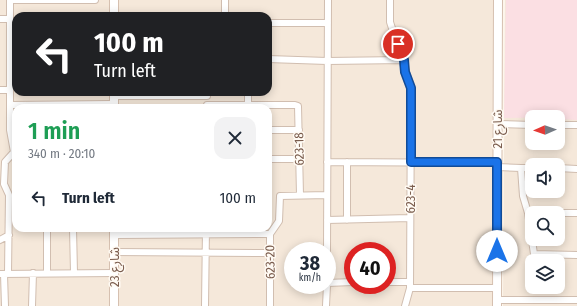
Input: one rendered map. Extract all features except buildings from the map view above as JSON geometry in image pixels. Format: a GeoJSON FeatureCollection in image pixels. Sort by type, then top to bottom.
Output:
{"type":"FeatureCollection","features":[{"type":"Feature","properties":{"kind":"street"},"geometry":{"type":"LineString","coordinates":[[12,24],[10,19],[10,0],[95,0]]}},
{"type":"Feature","properties":{"kind":"street"},"geometry":{"type":"LineString","coordinates":[[114,0],[114,12]]}},
{"type":"Feature","properties":{"kind":"street"},"geometry":{"type":"LineString","coordinates":[[225,0],[225,12]]}},
{"type":"Feature","properties":{"kind":"street"},"geometry":{"type":"LineString","coordinates":[[327,242],[328,0]]}},
{"type":"Feature","properties":{"kind":"street","name":"623-4"},"geometry":{"type":"LineString","coordinates":[[390,0],[390,22],[404,60],[405,72],[411,88],[410,285],[405,306]]}},
{"type":"Feature","properties":{"kind":"street","name":"شارع 21"},"geometry":{"type":"LineString","coordinates":[[497,303],[498,0]]}},
{"type":"Feature","properties":{"kind":"street"},"geometry":{"type":"LineString","coordinates":[[0,19],[10,19]]}},
{"type":"Feature","properties":{"kind":"street"},"geometry":{"type":"LineString","coordinates":[[272,23],[328,23]]}},
{"type":"Feature","properties":{"kind":"street"},"geometry":{"type":"LineString","coordinates":[[272,59],[327,61],[404,60]]}},
{"type":"Feature","properties":{"kind":"street"},"geometry":{"type":"LineString","coordinates":[[12,82],[10,90],[12,122]]}},
{"type":"Feature","properties":{"kind":"street"},"geometry":{"type":"LineString","coordinates":[[0,90],[10,90]]}},
{"type":"Feature","properties":{"kind":"street"},"geometry":{"type":"LineString","coordinates":[[31,104],[176,96]]}},
{"type":"Feature","properties":{"kind":"street","name":"623-18"},"geometry":{"type":"LineString","coordinates":[[272,105],[295,105],[299,110],[298,130],[300,195]]}},
{"type":"Feature","properties":{"kind":"street"},"geometry":{"type":"LineString","coordinates":[[497,124],[525,125]]}},
{"type":"Feature","properties":{"kind":"street"},"geometry":{"type":"LineString","coordinates":[[565,125],[577,125]]}},
{"type":"Feature","properties":{"kind":"street"},"geometry":{"type":"LineString","coordinates":[[272,130],[298,130]]}},
{"type":"Feature","properties":{"kind":"street"},"geometry":{"type":"LineString","coordinates":[[5,306],[4,274],[9,236],[12,193],[4,184],[3,163],[12,155]]}},
{"type":"Feature","properties":{"kind":"street"},"geometry":{"type":"LineString","coordinates":[[272,159],[299,159]]}},
{"type":"Feature","properties":{"kind":"street"},"geometry":{"type":"LineString","coordinates":[[327,162],[411,162],[497,165],[525,168]]}},
{"type":"Feature","properties":{"kind":"street"},"geometry":{"type":"LineString","coordinates":[[347,162],[347,220]]}},
{"type":"Feature","properties":{"kind":"street"},"geometry":{"type":"LineString","coordinates":[[521,168],[522,196],[526,206]]}},
{"type":"Feature","properties":{"kind":"street"},"geometry":{"type":"LineString","coordinates":[[565,168],[577,168]]}},
{"type":"Feature","properties":{"kind":"street"},"geometry":{"type":"LineString","coordinates":[[300,195],[327,195]]}},
{"type":"Feature","properties":{"kind":"street","name":"623-20"},"geometry":{"type":"LineString","coordinates":[[272,231],[279,221],[280,196],[300,195]]}},
{"type":"Feature","properties":{"kind":"street"},"geometry":{"type":"LineString","coordinates":[[565,213],[577,213]]}},
{"type":"Feature","properties":{"kind":"street"},"geometry":{"type":"LineString","coordinates":[[327,220],[410,218]]}},
{"type":"Feature","properties":{"kind":"street"},"geometry":{"type":"LineString","coordinates":[[47,232],[47,273]]}},
{"type":"Feature","properties":{"kind":"street"},"geometry":{"type":"LineString","coordinates":[[73,232],[74,273]]}},
{"type":"Feature","properties":{"kind":"street","name":"شارع 23"},"geometry":{"type":"LineString","coordinates":[[114,232],[114,306]]}},
{"type":"Feature","properties":{"kind":"street"},"geometry":{"type":"LineString","coordinates":[[205,306],[206,232]]}},
{"type":"Feature","properties":{"kind":"street"},"geometry":{"type":"LineString","coordinates":[[227,232],[270,234]]}},
{"type":"Feature","properties":{"kind":"street","name":"623-20"},"geometry":{"type":"LineString","coordinates":[[270,234],[270,306]]}},
{"type":"Feature","properties":{"kind":"street"},"geometry":{"type":"LineString","coordinates":[[0,240],[9,236]]}},
{"type":"Feature","properties":{"kind":"street"},"geometry":{"type":"LineString","coordinates":[[533,246],[534,254],[577,255]]}},
{"type":"Feature","properties":{"kind":"street"},"geometry":{"type":"LineString","coordinates":[[114,252],[270,253]]}},
{"type":"Feature","properties":{"kind":"street"},"geometry":{"type":"LineString","coordinates":[[32,306],[33,273]]}},
{"type":"Feature","properties":{"kind":"street"},"geometry":{"type":"LineString","coordinates":[[4,274],[114,273]]}},
{"type":"Feature","properties":{"kind":"street"},"geometry":{"type":"LineString","coordinates":[[396,283],[497,288]]}},
{"type":"Feature","properties":{"kind":"street"},"geometry":{"type":"LineString","coordinates":[[326,306],[327,294]]}},
{"type":"Feature","properties":{"kind":"street"},"geometry":{"type":"LineString","coordinates":[[497,303],[577,300]]}},
{"type":"Feature","properties":{"kind":"shaded area"},"geometry":{"type":"Polygon","coordinates":[[[0,0],[498,0],[497,306],[117,306],[117,232],[272,232],[272,104],[12,104],[12,232],[116,232],[116,306],[0,306],[0,0]]]}},
{"type":"Feature","properties":{"kind":"shaded area"},"geometry":{"type":"Polygon","coordinates":[[[505,0],[577,0],[577,306],[503,306],[505,0]]]}},
{"type":"Feature","properties":{"kind":"shaded area"},"geometry":{"type":"Polygon","coordinates":[[[506,0],[577,0],[577,120],[565,119],[565,110],[525,110],[525,118],[504,118],[506,0]]]}},
{"type":"Feature","properties":{"kind":"route"},"geometry":{"type":"LineString","coordinates":[[398,44],[404,60],[405,72],[411,88],[411,162],[497,162],[497,251]]}}]}
